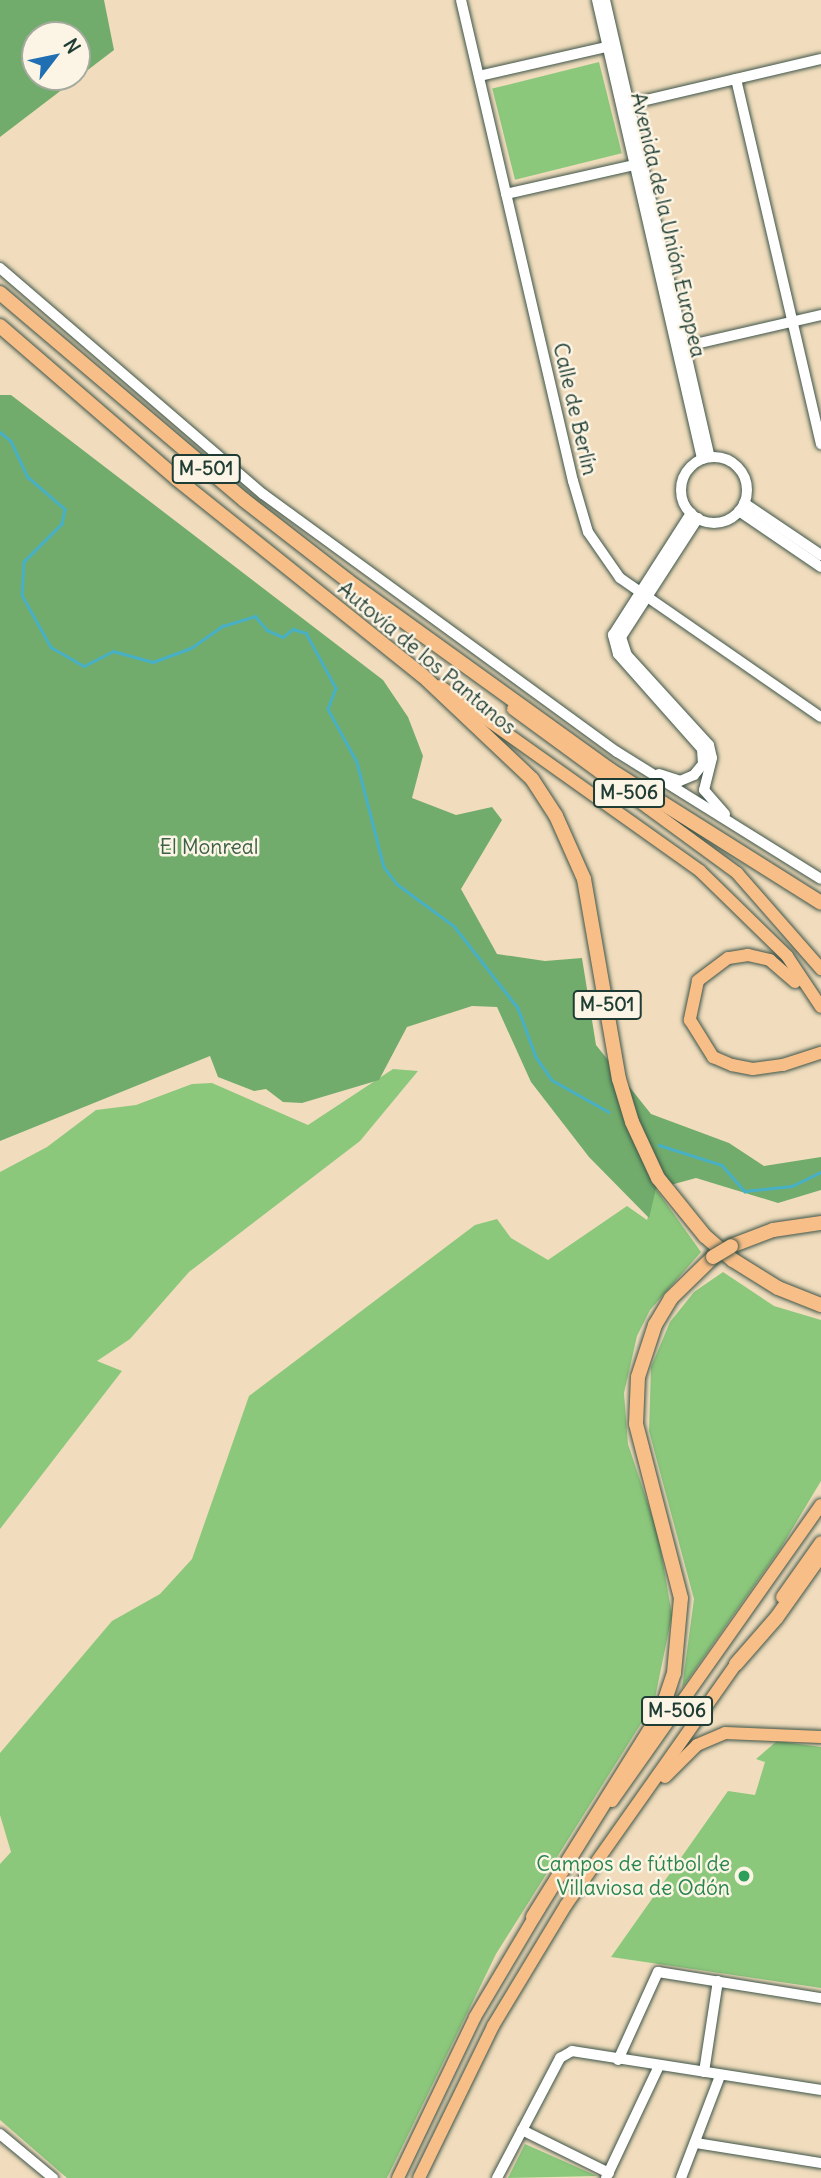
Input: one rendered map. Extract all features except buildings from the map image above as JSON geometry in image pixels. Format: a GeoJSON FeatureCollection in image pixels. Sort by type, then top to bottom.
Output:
{"type":"FeatureCollection","features":[{"type":"Feature","properties":{"kind":"highway","name":"Autovía de los Pantanos"},"geometry":{"type":"LineString","coordinates":[[0,293],[244,500],[420,635],[610,770],[821,903]]}},
{"type":"Feature","properties":{"kind":"highway","name":"Autovía de los Pantanos"},"geometry":{"type":"LineString","coordinates":[[0,326],[177,479],[422,675],[532,779],[575,854],[597,933],[619,1079],[632,1122],[658,1178],[705,1236],[733,1260],[778,1288],[821,1305]]}},
{"type":"Feature","properties":{"kind":"highway"},"geometry":{"type":"LineString","coordinates":[[533,1917],[580,1836],[640,1748],[660,1712],[674,1673],[682,1623],[678,1571],[636,1424],[637,1389],[656,1325],[684,1283],[713,1257],[731,1246],[773,1230],[821,1223]]}},
{"type":"Feature","properties":{"kind":"highway"},"geometry":{"type":"LineString","coordinates":[[736,1664],[777,1617],[821,1555]]}},
{"type":"Feature","properties":{"kind":"main road","name":"M-506"},"geometry":{"type":"LineString","coordinates":[[420,635],[475,681],[737,873],[821,969]]}},
{"type":"Feature","properties":{"kind":"main road","name":"M-506"},"geometry":{"type":"LineString","coordinates":[[422,675],[700,871],[787,957],[821,1009]]}},
{"type":"Feature","properties":{"kind":"main road"},"geometry":{"type":"LineString","coordinates":[[821,1009],[787,970],[748,955],[728,958],[698,981],[690,1020],[713,1057],[732,1066],[773,1067],[821,1053]]}},
{"type":"Feature","properties":{"kind":"main road","name":"M-506"},"geometry":{"type":"LineString","coordinates":[[398,2178],[475,2017],[533,1917],[821,1505]]}},
{"type":"Feature","properties":{"kind":"main road","name":"M-506"},"geometry":{"type":"LineString","coordinates":[[419,2178],[493,2026],[599,1855],[821,1542]]}},
{"type":"Feature","properties":{"kind":"main road"},"geometry":{"type":"LineString","coordinates":[[599,1855],[682,1756],[710,1738],[747,1731],[821,1737]]}},
{"type":"Feature","properties":{"kind":"street","name":"Calle de Berlín"},"geometry":{"type":"LineString","coordinates":[[461,0],[579,506],[603,556],[642,594],[821,717]]}},
{"type":"Feature","properties":{"kind":"street","name":"Avenida de la Unión Europea"},"geometry":{"type":"LineString","coordinates":[[597,0],[607,47],[625,105],[706,458]]}},
{"type":"Feature","properties":{"kind":"street","name":"Avenida de la Unión Europea"},"geometry":{"type":"LineString","coordinates":[[605,0],[635,165],[681,347]]}},
{"type":"Feature","properties":{"kind":"street"},"geometry":{"type":"LineString","coordinates":[[479,76],[607,47]]}},
{"type":"Feature","properties":{"kind":"street"},"geometry":{"type":"LineString","coordinates":[[625,105],[821,59]]}},
{"type":"Feature","properties":{"kind":"street"},"geometry":{"type":"LineString","coordinates":[[736,79],[821,444]]}},
{"type":"Feature","properties":{"kind":"street"},"geometry":{"type":"LineString","coordinates":[[506,194],[635,165]]}},
{"type":"Feature","properties":{"kind":"street"},"geometry":{"type":"LineString","coordinates":[[0,268],[263,494],[617,752],[821,879]]}},
{"type":"Feature","properties":{"kind":"street"},"geometry":{"type":"LineString","coordinates":[[681,347],[821,315]]}},
{"type":"Feature","properties":{"kind":"street"},"geometry":{"type":"LineString","coordinates":[[706,458],[739,467],[747,486],[742,507],[715,523],[695,515],[681,487],[690,467],[706,458]]}},
{"type":"Feature","properties":{"kind":"street"},"geometry":{"type":"LineString","coordinates":[[742,507],[821,555]]}},
{"type":"Feature","properties":{"kind":"street"},"geometry":{"type":"LineString","coordinates":[[742,507],[821,567]]}},
{"type":"Feature","properties":{"kind":"street"},"geometry":{"type":"LineString","coordinates":[[617,752],[672,780],[694,775],[704,757],[697,741],[614,648],[615,628],[642,594],[695,515]]}},
{"type":"Feature","properties":{"kind":"street"},"geometry":{"type":"LineString","coordinates":[[642,594],[622,632],[624,650],[709,746],[712,758],[704,784],[708,799],[779,853]]}},
{"type":"Feature","properties":{"kind":"street"},"geometry":{"type":"LineString","coordinates":[[618,2060],[658,1972],[821,1998]]}},
{"type":"Feature","properties":{"kind":"street"},"geometry":{"type":"LineString","coordinates":[[704,2072],[718,1981]]}},
{"type":"Feature","properties":{"kind":"street"},"geometry":{"type":"LineString","coordinates":[[497,2178],[560,2057],[572,2051],[821,2090]]}},
{"type":"Feature","properties":{"kind":"street"},"geometry":{"type":"LineString","coordinates":[[522,2130],[608,2176],[659,2066]]}},
{"type":"Feature","properties":{"kind":"street"},"geometry":{"type":"LineString","coordinates":[[681,2178],[720,2076]]}},
{"type":"Feature","properties":{"kind":"street"},"geometry":{"type":"LineString","coordinates":[[0,2134],[53,2178]]}},
{"type":"Feature","properties":{"kind":"street"},"geometry":{"type":"LineString","coordinates":[[695,2143],[821,2163]]}},
{"type":"Feature","properties":{"kind":"green space"},"geometry":{"type":"Polygon","coordinates":[[[0,0],[104,0],[114,50],[91,68],[91,21],[21,21],[21,91],[60,91],[0,137],[0,0]]]}},
{"type":"Feature","properties":{"kind":"green space"},"geometry":{"type":"Polygon","coordinates":[[[599,62],[622,153],[515,180],[492,89],[599,62]]]}},
{"type":"Feature","properties":{"kind":"green space","name":"El Monreal"},"geometry":{"type":"Polygon","coordinates":[[[0,395],[11,395],[383,680],[408,717],[423,756],[412,798],[456,815],[492,807],[502,820],[461,889],[497,954],[545,961],[582,958],[596,1045],[651,1114],[729,1143],[764,1166],[821,1157],[821,1190],[778,1203],[696,1178],[656,1189],[649,1218],[589,1157],[531,1082],[497,1007],[472,1006],[407,1027],[379,1080],[302,1103],[283,1102],[266,1089],[254,1091],[218,1077],[210,1056],[0,1141],[0,395]]]}},
{"type":"Feature","properties":{"kind":"green space"},"geometry":{"type":"Polygon","coordinates":[[[393,1069],[418,1071],[360,1141],[189,1272],[130,1339],[97,1361],[122,1371],[0,1529],[0,1172],[47,1147],[96,1110],[136,1105],[192,1084],[212,1083],[308,1125],[393,1069]]]}},
{"type":"Feature","properties":{"kind":"green space"},"geometry":{"type":"Polygon","coordinates":[[[656,1189],[701,1252],[650,1310],[637,1336],[624,1393],[628,1444],[658,1534],[672,1615],[654,1703],[496,1954],[387,2178],[67,2178],[0,2120],[0,1864],[11,1852],[0,1815],[0,1753],[112,1621],[160,1594],[192,1559],[249,1396],[475,1225],[497,1219],[511,1238],[548,1260],[627,1206],[647,1220],[656,1189]]]}},
{"type":"Feature","properties":{"kind":"green space"},"geometry":{"type":"Polygon","coordinates":[[[723,1272],[774,1306],[821,1320],[821,1481],[782,1546],[682,1688],[694,1599],[649,1431],[651,1367],[670,1322],[694,1292],[723,1272]]]}},
{"type":"Feature","properties":{"kind":"green space","name":"Campos de fútbol de Villaviosa de Odón"},"geometry":{"type":"Polygon","coordinates":[[[777,1741],[821,1747],[821,1988],[611,1957],[728,1791],[755,1795],[765,1762],[756,1759],[777,1741]]]}},
{"type":"Feature","properties":{"kind":"green space"},"geometry":{"type":"Polygon","coordinates":[[[525,2144],[597,2176],[508,2178],[525,2144]]]}},
{"type":"Feature","properties":{"kind":"waterway"},"geometry":{"type":"LineString","coordinates":[[0,432],[11,441],[28,477],[65,509],[62,524],[24,562],[22,595],[51,647],[84,666],[113,651],[153,662],[191,648],[223,626],[255,616],[267,630],[283,637],[293,629],[306,633],[336,688],[328,709],[357,762],[384,867],[397,884],[454,926],[518,1008],[536,1057],[552,1080],[609,1112]]}},
{"type":"Feature","properties":{"kind":"waterway"},"geometry":{"type":"LineString","coordinates":[[659,1145],[722,1165],[745,1191],[792,1186],[821,1172]]}},
{"type":"Feature","properties":{"kind":"place","name":"Campos de fútbol de Villaviosa de Odón"},"geometry":{"type":"Point","coordinates":[744,1876]}}]}
